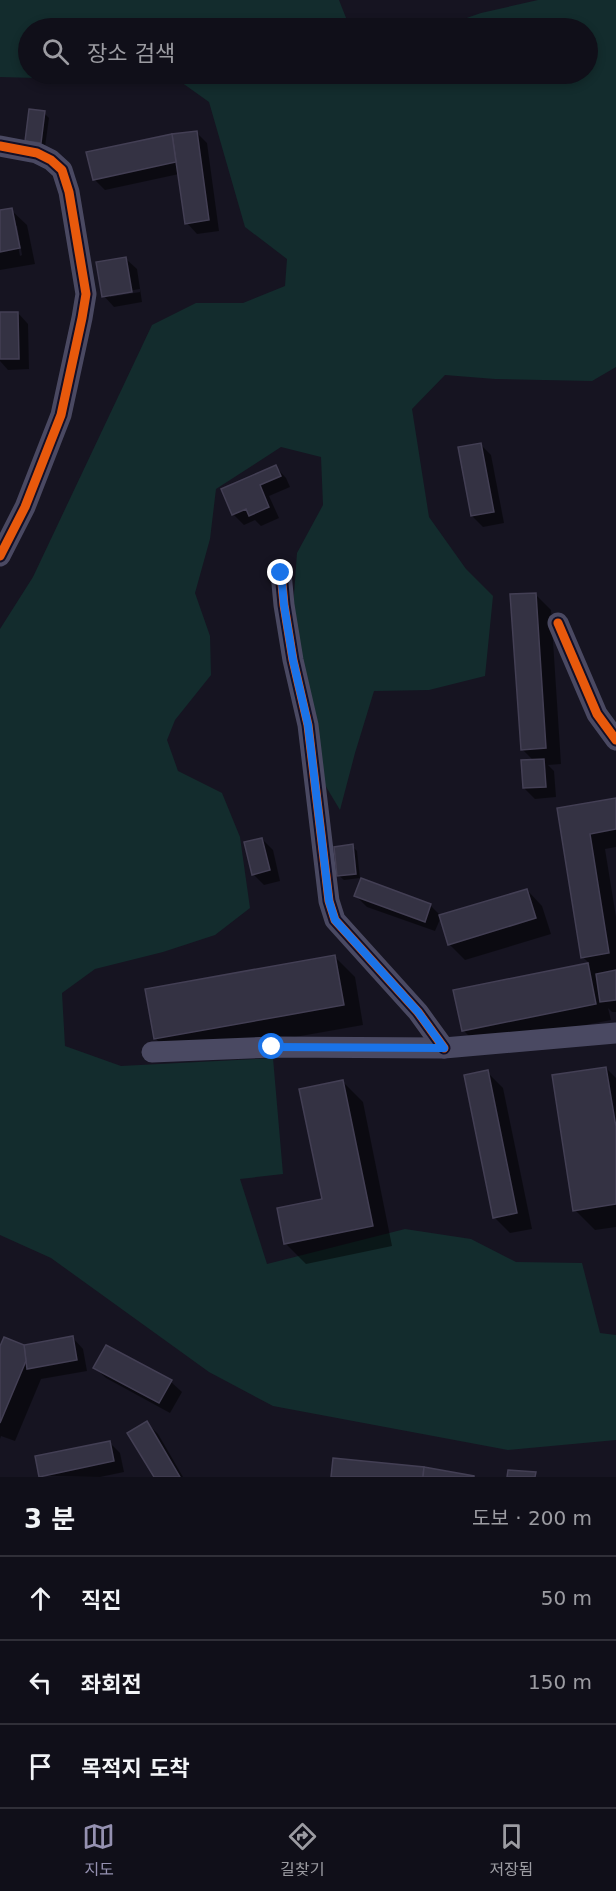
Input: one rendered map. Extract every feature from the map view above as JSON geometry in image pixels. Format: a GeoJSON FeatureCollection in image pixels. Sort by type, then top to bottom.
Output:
{"type":"FeatureCollection","features":[{"type":"Feature","properties":{"kind":"street"},"geometry":{"type":"LineString","coordinates":[[0,146],[37,153],[51,160],[62,170],[69,192],[86,294],[61,415],[25,507],[0,556]]}},
{"type":"Feature","properties":{"kind":"street"},"geometry":{"type":"LineString","coordinates":[[281,573],[293,660],[308,725],[329,901],[335,920],[418,1012],[444,1048]]}},
{"type":"Feature","properties":{"kind":"street"},"geometry":{"type":"LineString","coordinates":[[558,623],[597,714],[616,740]]}},
{"type":"Feature","properties":{"kind":"street"},"geometry":{"type":"LineString","coordinates":[[152,1052],[272,1047],[444,1048],[616,1033]]}},
{"type":"Feature","properties":{"kind":"green space"},"geometry":{"type":"Polygon","coordinates":[[[0,0],[339,0],[346,18],[18,18],[18,77],[0,77],[0,0]]]}},
{"type":"Feature","properties":{"kind":"green space"},"geometry":{"type":"Polygon","coordinates":[[[538,0],[616,0],[616,367],[592,381],[495,379],[445,375],[412,409],[429,517],[466,569],[493,596],[485,676],[429,690],[374,691],[340,810],[325,785],[293,608],[297,553],[323,505],[321,457],[281,447],[216,489],[210,539],[195,593],[210,636],[211,675],[175,720],[167,740],[178,771],[222,793],[240,837],[250,908],[215,935],[163,952],[95,969],[62,993],[65,1046],[121,1066],[273,1058],[283,1174],[240,1179],[267,1264],[405,1229],[471,1239],[516,1262],[582,1263],[600,1333],[616,1335],[616,1440],[508,1450],[273,1406],[209,1372],[51,1258],[0,1235],[0,629],[33,577],[152,325],[196,303],[243,303],[285,286],[287,259],[245,227],[209,102],[184,84],[598,84],[598,18],[467,18],[538,0]]]}},
{"type":"Feature","properties":{"kind":"building"},"geometry":{"type":"Polygon","coordinates":[[[29,109],[45,111],[41,143],[25,141],[29,109]]]}},
{"type":"Feature","properties":{"kind":"building"},"geometry":{"type":"Polygon","coordinates":[[[197,131],[209,220],[185,224],[172,134],[197,131]]]}},
{"type":"Feature","properties":{"kind":"building"},"geometry":{"type":"Polygon","coordinates":[[[172,134],[176,162],[93,180],[86,152],[172,134]]]}},
{"type":"Feature","properties":{"kind":"building"},"geometry":{"type":"Polygon","coordinates":[[[12,208],[20,248],[0,252],[0,210],[12,208]]]}},
{"type":"Feature","properties":{"kind":"building"},"geometry":{"type":"Polygon","coordinates":[[[126,257],[132,292],[102,297],[96,262],[126,257]]]}},
{"type":"Feature","properties":{"kind":"building"},"geometry":{"type":"Polygon","coordinates":[[[0,312],[18,312],[19,359],[0,359],[0,312]]]}},
{"type":"Feature","properties":{"kind":"building"},"geometry":{"type":"Polygon","coordinates":[[[481,443],[494,512],[471,516],[458,447],[481,443]]]}},
{"type":"Feature","properties":{"kind":"building"},"geometry":{"type":"Polygon","coordinates":[[[276,465],[281,476],[260,485],[269,507],[249,516],[246,509],[232,515],[221,489],[276,465]]]}},
{"type":"Feature","properties":{"kind":"building"},"geometry":{"type":"Polygon","coordinates":[[[536,593],[546,748],[521,750],[510,594],[536,593]]]}},
{"type":"Feature","properties":{"kind":"building"},"geometry":{"type":"Polygon","coordinates":[[[544,759],[546,787],[523,788],[521,760],[544,759]]]}},
{"type":"Feature","properties":{"kind":"building"},"geometry":{"type":"Polygon","coordinates":[[[616,798],[616,829],[590,834],[609,953],[581,958],[557,808],[616,798]]]}},
{"type":"Feature","properties":{"kind":"building"},"geometry":{"type":"Polygon","coordinates":[[[262,838],[270,870],[252,875],[244,842],[262,838]]]}},
{"type":"Feature","properties":{"kind":"building"},"geometry":{"type":"Polygon","coordinates":[[[353,844],[356,874],[337,876],[334,847],[353,844]]]}},
{"type":"Feature","properties":{"kind":"building"},"geometry":{"type":"Polygon","coordinates":[[[361,878],[431,904],[425,922],[354,896],[361,878]]]}},
{"type":"Feature","properties":{"kind":"building"},"geometry":{"type":"Polygon","coordinates":[[[527,889],[536,918],[448,945],[439,915],[527,889]]]}},
{"type":"Feature","properties":{"kind":"building"},"geometry":{"type":"Polygon","coordinates":[[[335,955],[344,1005],[154,1039],[145,989],[335,955]]]}},
{"type":"Feature","properties":{"kind":"building"},"geometry":{"type":"Polygon","coordinates":[[[588,963],[596,1004],[462,1031],[453,990],[588,963]]]}},
{"type":"Feature","properties":{"kind":"building"},"geometry":{"type":"Polygon","coordinates":[[[616,970],[616,1000],[600,1002],[596,974],[616,970]]]}},
{"type":"Feature","properties":{"kind":"building"},"geometry":{"type":"Polygon","coordinates":[[[606,1067],[616,1127],[616,1204],[573,1211],[552,1075],[606,1067]]]}},
{"type":"Feature","properties":{"kind":"building"},"geometry":{"type":"Polygon","coordinates":[[[488,1070],[517,1213],[493,1218],[464,1075],[488,1070]]]}},
{"type":"Feature","properties":{"kind":"building"},"geometry":{"type":"Polygon","coordinates":[[[343,1080],[373,1226],[284,1244],[277,1208],[322,1199],[299,1089],[343,1080]]]}},
{"type":"Feature","properties":{"kind":"building"},"geometry":{"type":"Polygon","coordinates":[[[73,1336],[77,1360],[27,1369],[24,1345],[73,1336]]]}},
{"type":"Feature","properties":{"kind":"building"},"geometry":{"type":"Polygon","coordinates":[[[4,1337],[24,1345],[26,1361],[0,1423],[0,1346],[4,1337]]]}},
{"type":"Feature","properties":{"kind":"building"},"geometry":{"type":"Polygon","coordinates":[[[106,1345],[172,1380],[159,1403],[93,1368],[106,1345]]]}},
{"type":"Feature","properties":{"kind":"building"},"geometry":{"type":"Polygon","coordinates":[[[147,1421],[180,1477],[154,1477],[127,1433],[147,1421]]]}},
{"type":"Feature","properties":{"kind":"building"},"geometry":{"type":"Polygon","coordinates":[[[110,1441],[114,1461],[39,1477],[35,1456],[110,1441]]]}},
{"type":"Feature","properties":{"kind":"building"},"geometry":{"type":"Polygon","coordinates":[[[333,1458],[424,1467],[423,1477],[331,1477],[333,1458]]]}},
{"type":"Feature","properties":{"kind":"building"},"geometry":{"type":"Polygon","coordinates":[[[424,1467],[474,1476],[474,1477],[423,1477],[424,1467]]]}},
{"type":"Feature","properties":{"kind":"building"},"geometry":{"type":"Polygon","coordinates":[[[508,1470],[536,1472],[535,1477],[507,1477],[508,1470]]]}},
{"type":"Feature","properties":{"kind":"cycle path"},"geometry":{"type":"LineString","coordinates":[[0,146],[37,153],[51,160],[62,170],[69,192],[86,294],[61,415],[25,507],[0,556]]}},
{"type":"Feature","properties":{"kind":"cycle path"},"geometry":{"type":"LineString","coordinates":[[281,573],[293,660],[308,725],[329,901],[335,920],[418,1012],[444,1048]]}},
{"type":"Feature","properties":{"kind":"cycle path"},"geometry":{"type":"LineString","coordinates":[[558,623],[597,714],[616,740]]}},
{"type":"Feature","properties":{"kind":"route"},"geometry":{"type":"LineString","coordinates":[[272,1047],[444,1048],[418,1012],[335,920],[329,901],[308,725],[293,660],[281,573]]}}]}
